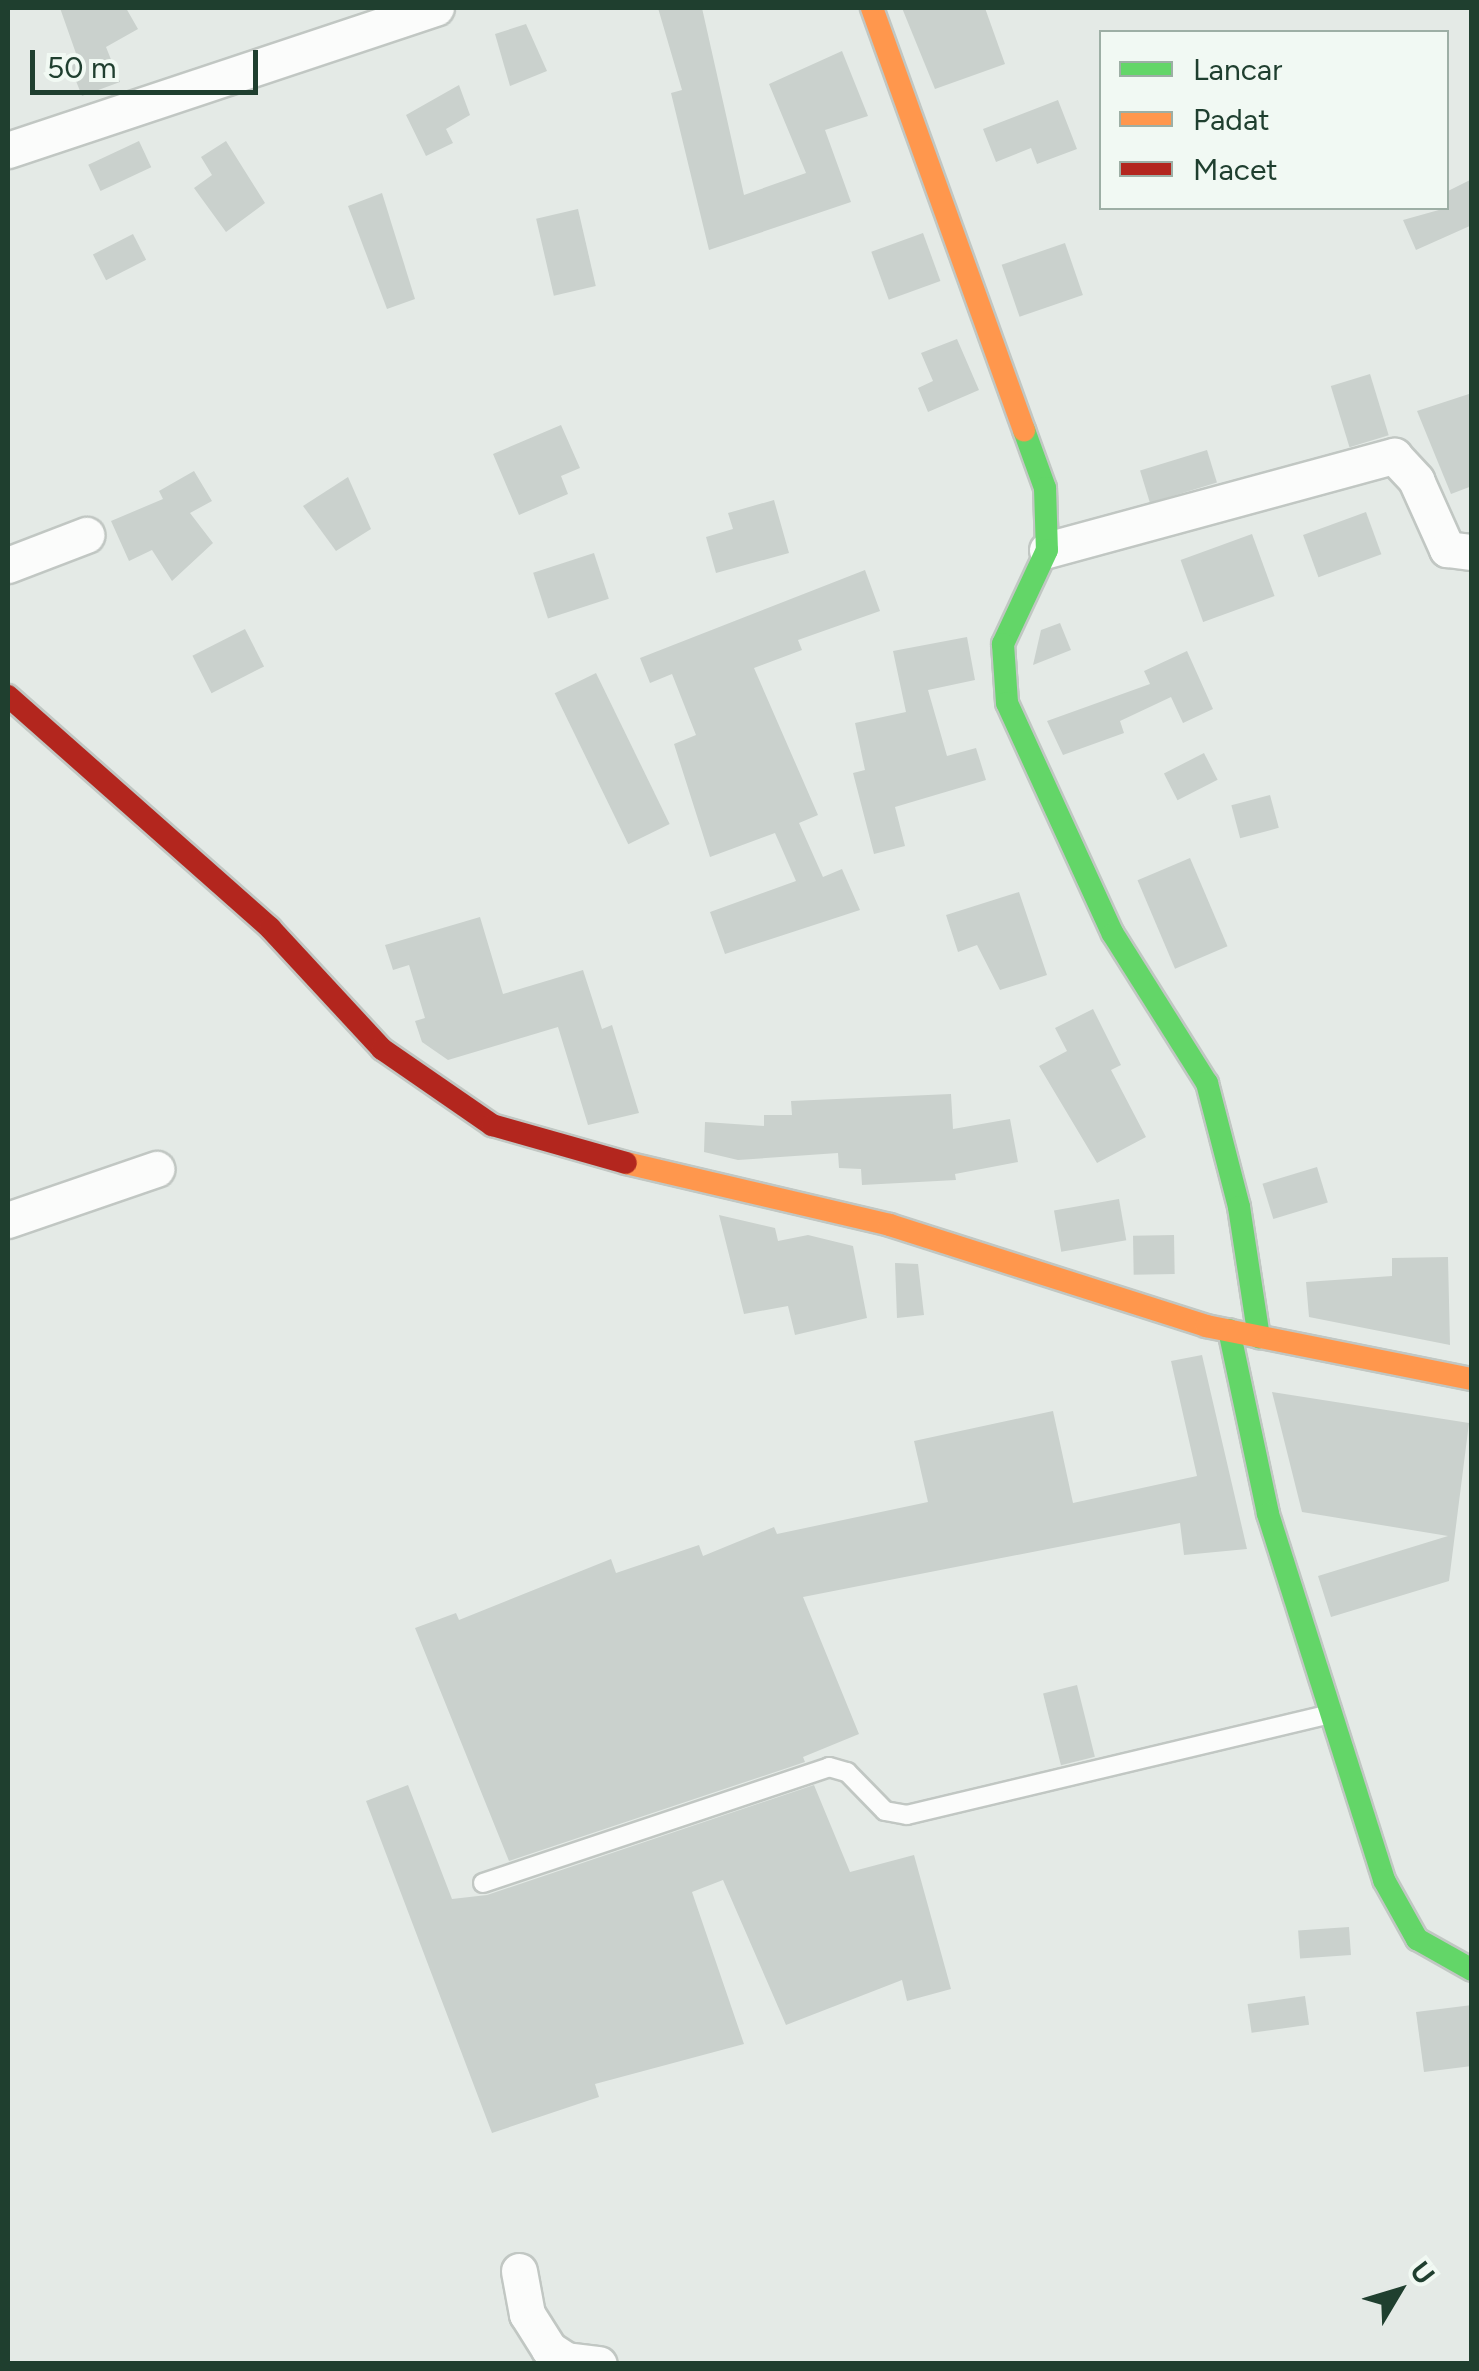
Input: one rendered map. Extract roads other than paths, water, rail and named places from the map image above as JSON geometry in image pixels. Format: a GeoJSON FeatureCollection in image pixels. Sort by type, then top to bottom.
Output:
{"type":"FeatureCollection","features":[{"type":"Feature","properties":{"kind":"street"},"geometry":{"type":"LineString","coordinates":[[8,150],[436,8]]}},
{"type":"Feature","properties":{"kind":"street"},"geometry":{"type":"LineString","coordinates":[[872,8],[1044,488],[1047,550],[1003,644],[1008,703],[1113,934],[1207,1083],[1239,1207],[1259,1336]]}},
{"type":"Feature","properties":{"kind":"street"},"geometry":{"type":"LineString","coordinates":[[1047,550],[1394,456],[1416,480],[1446,549],[1472,552]]}},
{"type":"Feature","properties":{"kind":"street"},"geometry":{"type":"LineString","coordinates":[[8,565],[86,535]]}},
{"type":"Feature","properties":{"kind":"street"},"geometry":{"type":"LineString","coordinates":[[8,696],[270,928],[382,1049],[492,1125],[540,1142],[817,1204],[1229,1330],[1472,1379]]}},
{"type":"Feature","properties":{"kind":"street"},"geometry":{"type":"LineString","coordinates":[[8,1220],[156,1169]]}},
{"type":"Feature","properties":{"kind":"street"},"geometry":{"type":"LineString","coordinates":[[1229,1330],[1268,1514],[1335,1713],[1374,1854],[1399,1912],[1425,1947],[1472,1970]]}},
{"type":"Feature","properties":{"kind":"street"},"geometry":{"type":"LineString","coordinates":[[519,2271],[527,2314],[549,2349],[566,2360],[599,2364]]}},
{"type":"Feature","properties":{"kind":"lane"},"geometry":{"type":"LineString","coordinates":[[483,1883],[829,1767],[846,1772],[884,1811],[907,1815],[1335,1713]]}}]}
